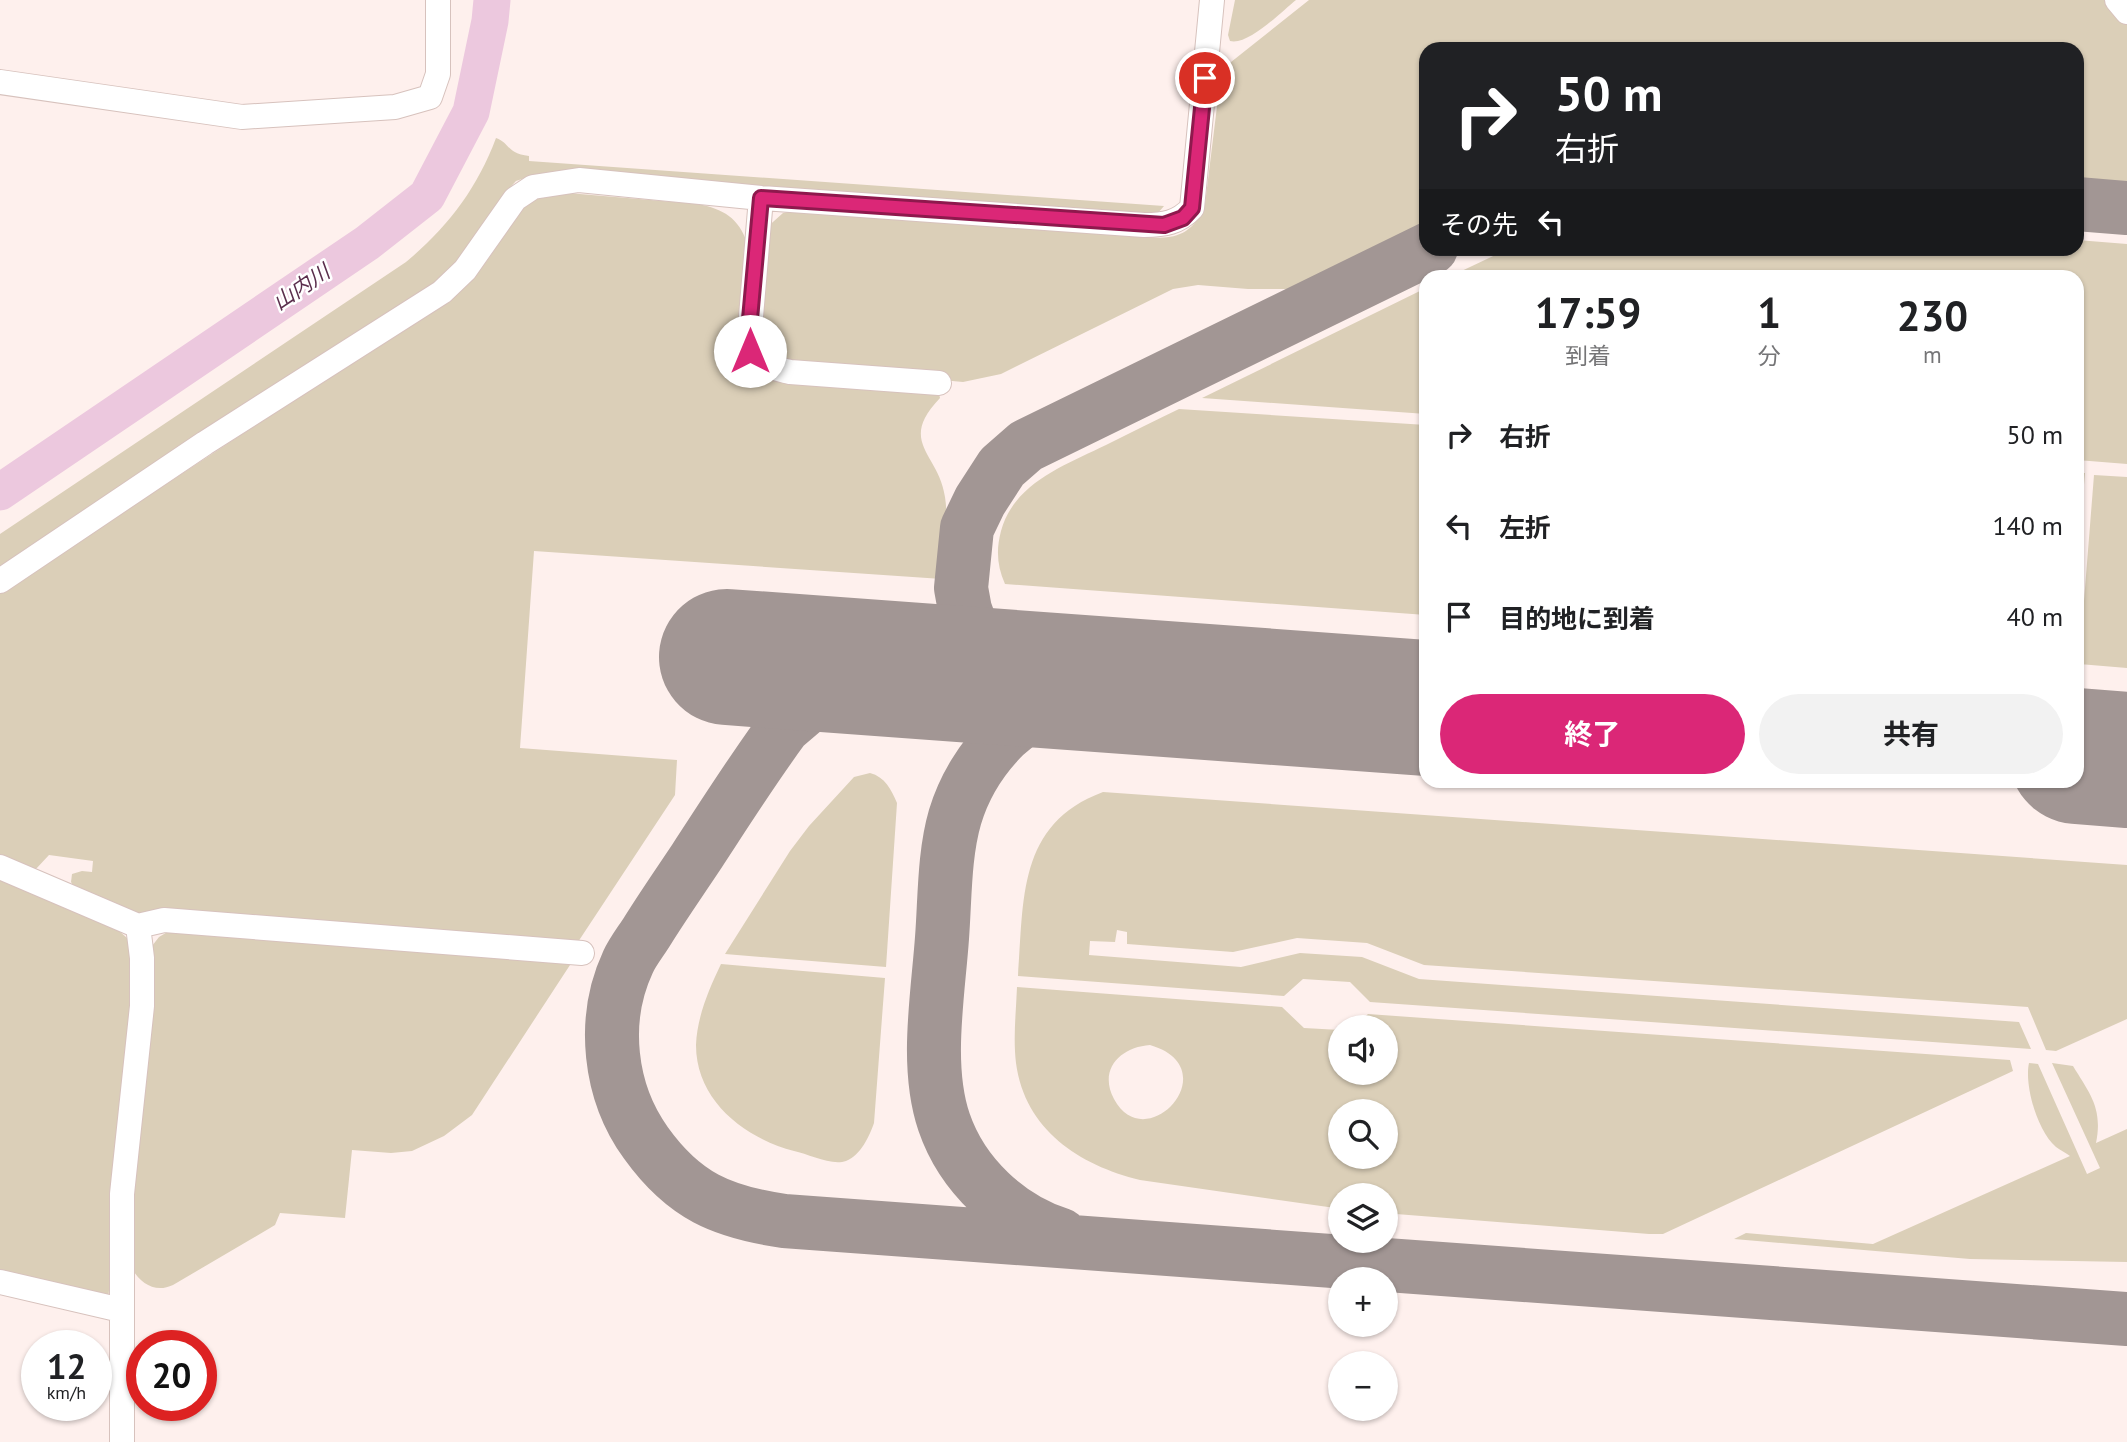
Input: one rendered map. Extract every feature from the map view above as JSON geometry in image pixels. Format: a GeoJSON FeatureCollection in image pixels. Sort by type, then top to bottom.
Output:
{"type":"FeatureCollection","features":[{"type":"Feature","properties":{"kind":"street"},"geometry":{"type":"LineString","coordinates":[[0,82],[242,117],[395,107],[430,97],[438,74],[438,0]]}},
{"type":"Feature","properties":{"kind":"street"},"geometry":{"type":"LineString","coordinates":[[0,581],[205,443],[442,292],[465,270],[515,199],[533,187],[579,180],[761,198],[1144,225],[1164,225],[1183,218],[1192,208],[1212,0]]}},
{"type":"Feature","properties":{"kind":"street"},"geometry":{"type":"LineString","coordinates":[[2117,0],[2127,12]]}},
{"type":"Feature","properties":{"kind":"street"},"geometry":{"type":"LineString","coordinates":[[761,198],[749,340],[750,351],[758,360],[769,367],[790,372],[939,383]]}},
{"type":"Feature","properties":{"kind":"street"},"geometry":{"type":"LineString","coordinates":[[0,867],[138,926],[164,920],[582,953]]}},
{"type":"Feature","properties":{"kind":"street"},"geometry":{"type":"LineString","coordinates":[[122,1442],[122,1194],[142,1006],[142,958],[138,926]]}},
{"type":"Feature","properties":{"kind":"street"},"geometry":{"type":"LineString","coordinates":[[0,1282],[121,1310]]}},
{"type":"Feature","properties":{"kind":"shaded area"},"geometry":{"type":"Polygon","coordinates":[[[1235,0],[1296,0],[1255,33],[1237,41],[1230,41],[1228,35],[1235,0]]]}},
{"type":"Feature","properties":{"kind":"shaded area"},"geometry":{"type":"Polygon","coordinates":[[[1309,0],[2127,0],[2127,190],[2084,187],[2084,42],[1419,42],[1419,231],[1305,286],[1292,289],[1248,289],[1198,285],[1173,289],[1001,374],[963,382],[801,367],[774,357],[757,336],[764,230],[783,213],[796,210],[1158,238],[1181,234],[1198,218],[1205,204],[1220,82],[1226,66],[1309,0]]]}},
{"type":"Feature","properties":{"kind":"shaded area"},"geometry":{"type":"Polygon","coordinates":[[[496,138],[513,151],[529,156],[529,161],[1164,206],[1158,213],[1148,215],[531,176],[516,181],[506,192],[464,263],[0,573],[0,534],[406,262],[421,249],[470,191],[496,138]]]}},
{"type":"Feature","properties":{"kind":"shaded area"},"geometry":{"type":"Polygon","coordinates":[[[556,192],[698,204],[722,212],[735,221],[747,243],[739,375],[938,390],[940,398],[928,413],[922,426],[921,437],[945,497],[946,528],[942,579],[534,551],[520,748],[677,760],[675,795],[576,945],[123,913],[74,887],[71,882],[72,874],[92,872],[93,861],[49,855],[35,870],[0,854],[0,593],[459,292],[486,262],[520,204],[556,192]]]}},
{"type":"Feature","properties":{"kind":"shaded area"},"geometry":{"type":"Polygon","coordinates":[[[2084,241],[2127,244],[2127,464],[2084,461],[2084,270],[1464,270],[1493,256],[2084,256],[2084,241]]]}},
{"type":"Feature","properties":{"kind":"shaded area"},"geometry":{"type":"Polygon","coordinates":[[[1419,291],[1419,414],[1202,398],[1419,291]]]}},
{"type":"Feature","properties":{"kind":"shaded area"},"geometry":{"type":"Polygon","coordinates":[[[1179,409],[1419,425],[1419,614],[1005,584],[1000,571],[998,545],[1008,514],[1029,488],[1058,468],[1179,409]]]}},
{"type":"Feature","properties":{"kind":"shaded area"},"geometry":{"type":"Polygon","coordinates":[[[2094,475],[2127,477],[2127,668],[2084,664],[2084,601],[2094,475]]]}},
{"type":"Feature","properties":{"kind":"shaded area"},"geometry":{"type":"Polygon","coordinates":[[[870,773],[884,781],[897,803],[886,967],[725,954],[790,851],[809,826],[854,777],[870,773]]]}},
{"type":"Feature","properties":{"kind":"shaded area"},"geometry":{"type":"Polygon","coordinates":[[[1103,792],[2127,865],[2127,1019],[2056,1051],[2046,1050],[2028,1007],[1424,965],[1367,943],[1297,938],[1233,952],[1127,944],[1127,932],[1117,930],[1115,942],[1090,941],[1089,955],[1241,967],[1300,953],[1362,957],[1419,979],[2019,1022],[2031,1049],[1370,1002],[1350,982],[1303,979],[1284,996],[1018,976],[1025,893],[1030,868],[1040,844],[1054,824],[1075,806],[1103,792]]]}},
{"type":"Feature","properties":{"kind":"shaded area"},"geometry":{"type":"Polygon","coordinates":[[[0,871],[118,930],[127,938],[136,975],[108,1302],[0,1270],[0,871]]]}},
{"type":"Feature","properties":{"kind":"shaded area"},"geometry":{"type":"Polygon","coordinates":[[[169,931],[570,957],[570,965],[472,1115],[444,1136],[412,1151],[391,1153],[352,1150],[345,1218],[280,1213],[275,1225],[173,1285],[158,1288],[140,1279],[128,1260],[152,946],[159,937],[169,931]]]}},
{"type":"Feature","properties":{"kind":"shaded area"},"geometry":{"type":"Polygon","coordinates":[[[721,964],[885,978],[874,1123],[864,1145],[851,1158],[840,1162],[827,1161],[776,1145],[741,1127],[714,1100],[698,1065],[696,1045],[701,1014],[721,964]]]}},
{"type":"Feature","properties":{"kind":"shaded area"},"geometry":{"type":"Polygon","coordinates":[[[1017,987],[1282,1007],[1304,1028],[1328,1029],[1328,1085],[1398,1085],[1398,1016],[2010,1060],[2013,1071],[1663,1234],[1649,1234],[1398,1214],[1398,1183],[1328,1183],[1328,1207],[1140,1180],[1096,1165],[1076,1154],[1043,1126],[1021,1087],[1016,1063],[1017,987]],[[1150,1045],[1130,1050],[1115,1062],[1109,1078],[1110,1088],[1114,1099],[1128,1115],[1144,1119],[1160,1114],[1174,1103],[1182,1088],[1182,1072],[1172,1056],[1150,1045]]]}},
{"type":"Feature","properties":{"kind":"shaded area"},"geometry":{"type":"Polygon","coordinates":[[[2029,1063],[2038,1064],[2087,1174],[2100,1168],[2052,1063],[2073,1066],[2090,1093],[2098,1120],[2096,1143],[2127,1129],[2127,1262],[1970,1259],[1734,1239],[1746,1233],[1873,1244],[2070,1156],[2049,1140],[2038,1120],[2029,1084],[2029,1063]]]}},
{"type":"Feature","properties":{"kind":"waterway","name":"山内川"},"geometry":{"type":"LineString","coordinates":[[0,492],[367,243],[427,196],[471,112],[492,0]]}},
{"type":"Feature","properties":{"kind":"taxiway"},"geometry":{"type":"LineString","coordinates":[[2084,205],[2127,208]]}},
{"type":"Feature","properties":{"kind":"taxiway"},"geometry":{"type":"LineString","coordinates":[[1044,681],[1021,672],[985,648],[973,632],[965,610],[961,588],[967,528],[980,501],[1002,467],[1026,446],[1419,254]]}},
{"type":"Feature","properties":{"kind":"taxiway"},"geometry":{"type":"LineString","coordinates":[[904,671],[851,684],[818,698],[784,727],[628,962],[614,1008],[612,1031],[617,1079],[624,1101],[633,1123],[660,1161],[690,1189],[706,1198],[742,1212],[784,1221],[2127,1319]]}},
{"type":"Feature","properties":{"kind":"taxiway"},"geometry":{"type":"LineString","coordinates":[[1061,1235],[1023,1218],[989,1192],[962,1160],[944,1122],[935,1078],[934,1030],[947,861],[951,831],[963,795],[981,763],[1004,736],[1032,715],[1062,700],[1129,686]]}},
{"type":"Feature","properties":{"kind":"runway"},"geometry":{"type":"LineString","coordinates":[[727,657],[1419,707]]}},
{"type":"Feature","properties":{"kind":"runway"},"geometry":{"type":"LineString","coordinates":[[2084,757],[2127,760]]}},
{"type":"Feature","properties":{"kind":"route"},"geometry":{"type":"LineString","coordinates":[[750,351],[750,319],[761,198],[1164,225],[1183,218],[1192,208],[1205,78]]}}]}
